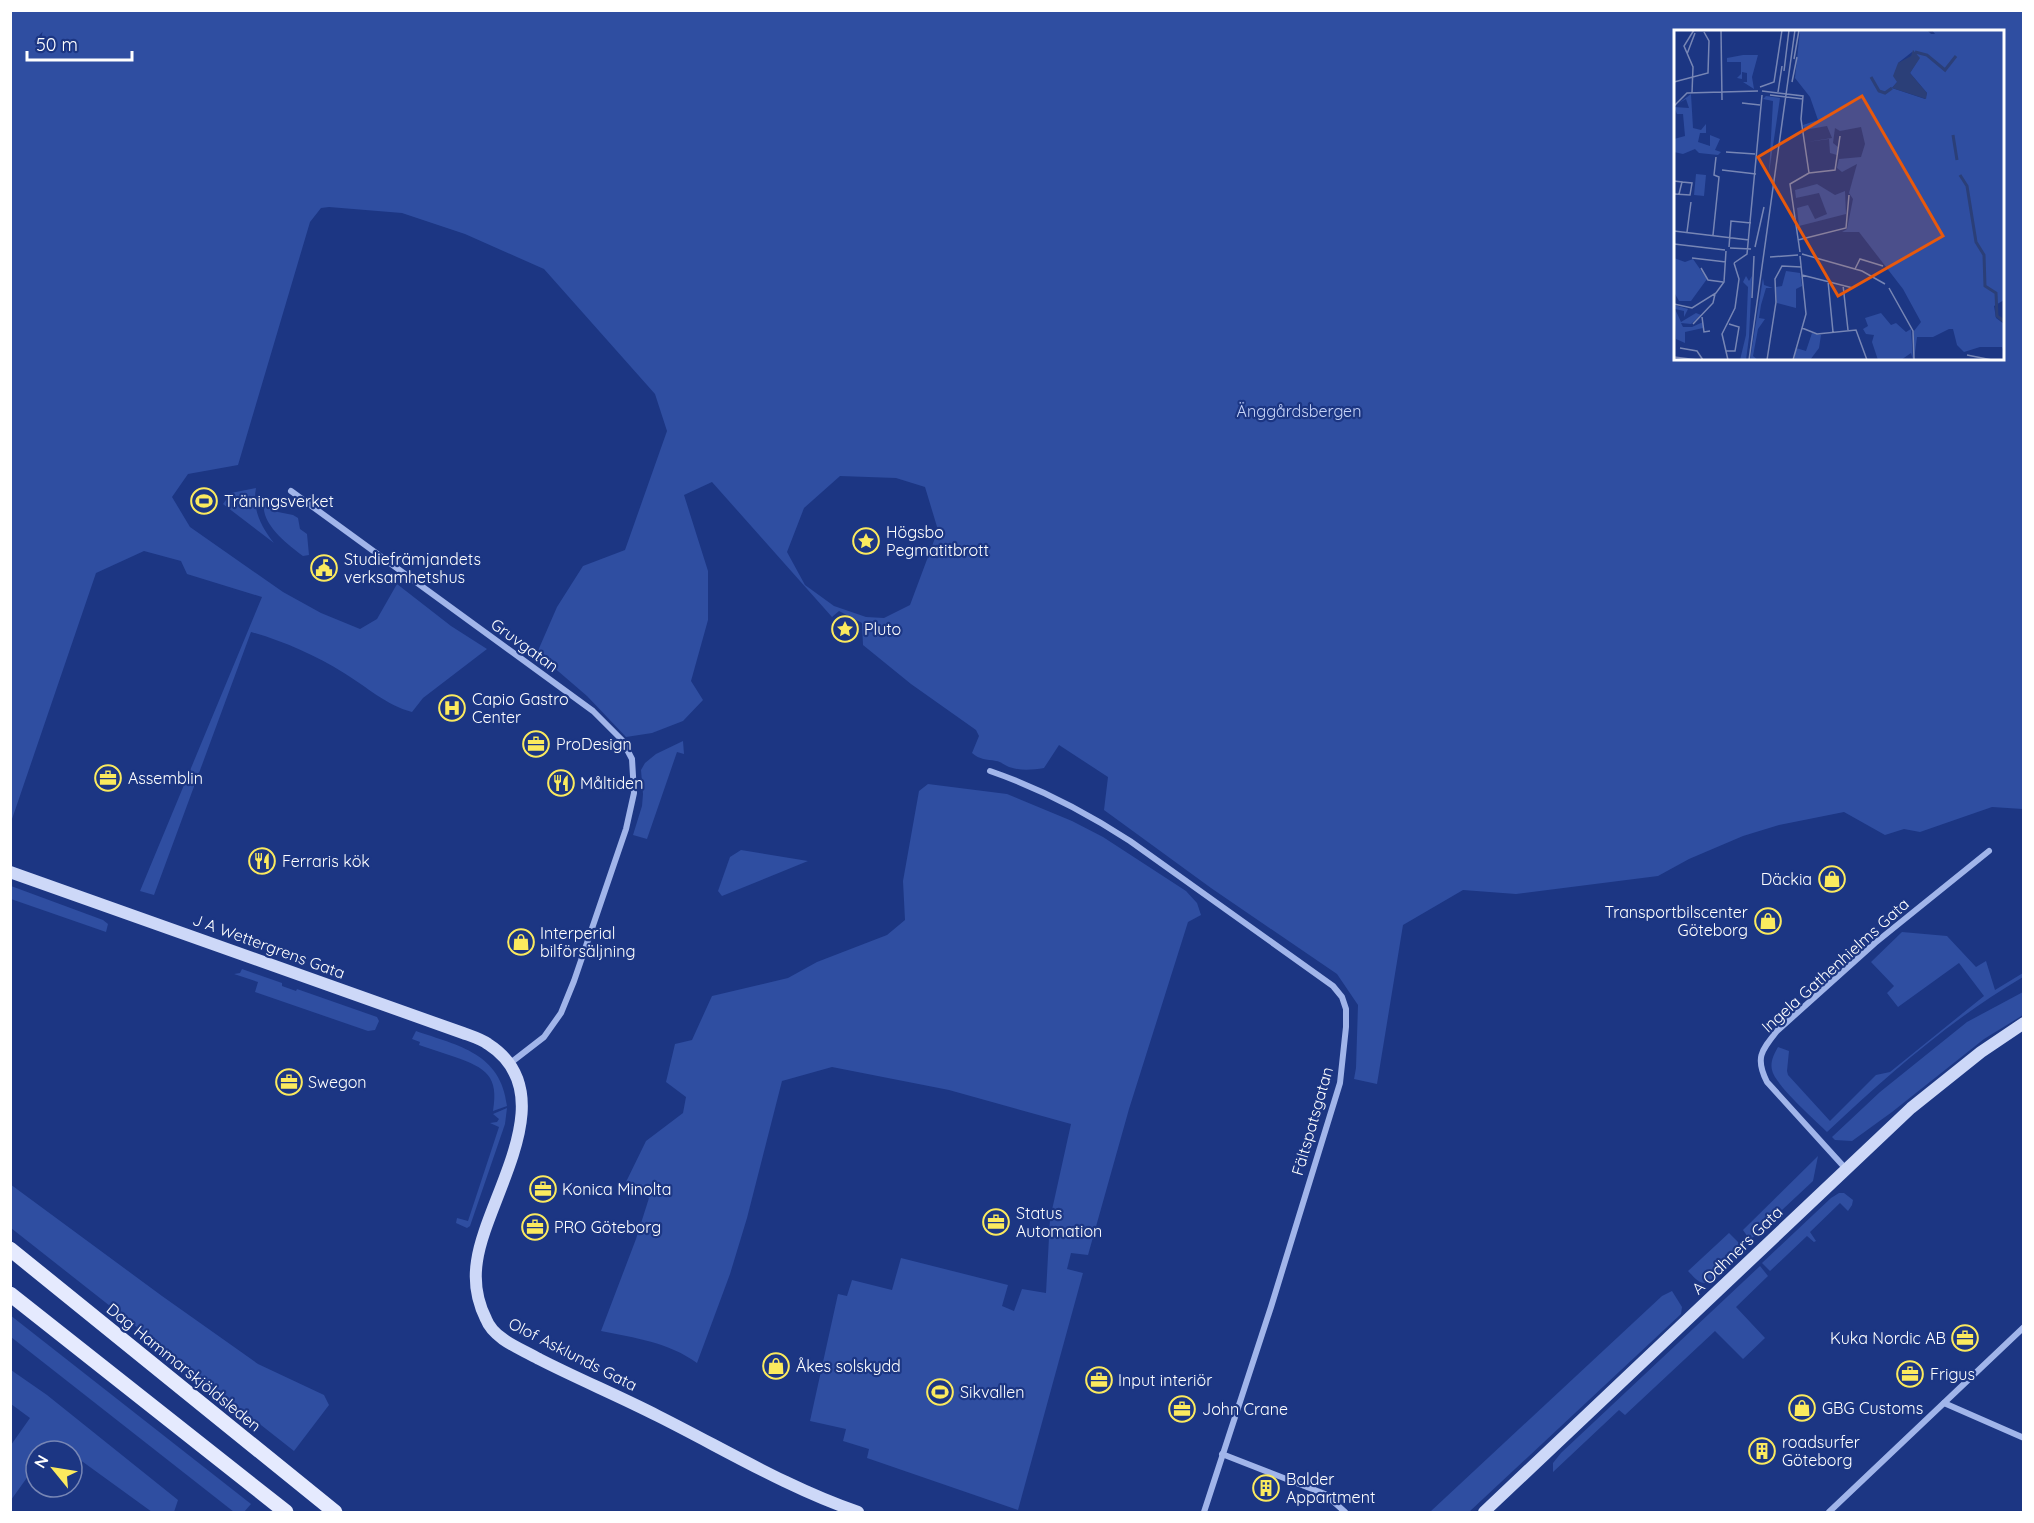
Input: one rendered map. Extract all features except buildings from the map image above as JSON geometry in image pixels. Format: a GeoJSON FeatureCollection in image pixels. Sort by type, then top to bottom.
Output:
{"type":"FeatureCollection","features":[{"type":"Feature","properties":{"kind":"main road","name":"Dag Hammarskjöldsleden"},"geometry":{"type":"LineString","coordinates":[[10,1249],[304,1488],[337,1512]]}},
{"type":"Feature","properties":{"kind":"main road"},"geometry":{"type":"LineString","coordinates":[[10,1294],[286,1512]]}},
{"type":"Feature","properties":{"kind":"street","name":"Gruvgatan"},"geometry":{"type":"LineString","coordinates":[[291,491],[594,711],[622,740],[632,759],[634,793],[626,829],[574,981],[561,1013],[544,1037],[509,1064]]}},
{"type":"Feature","properties":{"kind":"street","name":"Fältspatsgatan"},"geometry":{"type":"LineString","coordinates":[[990,771],[1098,820],[1130,841],[1333,986],[1342,997],[1346,1009],[1340,1083],[1204,1512]]}},
{"type":"Feature","properties":{"kind":"street","name":"Ingela Gathenhielms Gata"},"geometry":{"type":"LineString","coordinates":[[1846,1170],[1767,1082],[1761,1070],[1760,1058],[1764,1046],[1777,1031],[1875,943],[1989,851]]}},
{"type":"Feature","properties":{"kind":"street","name":"J A Wettergrens Gata"},"geometry":{"type":"LineString","coordinates":[[10,872],[463,1033],[488,1043],[509,1064]]}},
{"type":"Feature","properties":{"kind":"street","name":"A Odhners Gata"},"geometry":{"type":"LineString","coordinates":[[1484,1512],[1911,1108],[1981,1052],[2024,1023]]}},
{"type":"Feature","properties":{"kind":"street","name":"Olof Asklunds Gata"},"geometry":{"type":"LineString","coordinates":[[509,1064],[519,1083],[522,1114],[517,1143],[482,1239],[477,1262],[476,1286],[486,1320],[494,1332],[553,1365],[657,1415],[785,1482],[858,1512]]}},
{"type":"Feature","properties":{"kind":"street"},"geometry":{"type":"LineString","coordinates":[[1829,1512],[2024,1327]]}},
{"type":"Feature","properties":{"kind":"street"},"geometry":{"type":"LineString","coordinates":[[1944,1403],[2024,1437]]}},
{"type":"Feature","properties":{"kind":"street"},"geometry":{"type":"LineString","coordinates":[[1222,1454],[1325,1494],[1345,1512]]}},
{"type":"Feature","properties":{"kind":"green space","name":"Änggårdsbergen"},"geometry":{"type":"Polygon","coordinates":[[[11,10],[2023,11],[2023,809],[1992,807],[1920,832],[1904,829],[1885,835],[1844,812],[1779,825],[1743,836],[1689,859],[1658,876],[1516,894],[1463,890],[1403,925],[1377,1084],[1354,1079],[1358,1005],[1337,974],[1211,888],[1104,810],[1108,777],[1059,745],[1044,768],[1035,769],[1022,770],[1009,767],[998,761],[980,758],[972,753],[979,736],[976,730],[911,684],[863,645],[862,623],[839,611],[832,617],[712,482],[684,495],[708,571],[708,620],[691,681],[703,700],[683,721],[652,733],[626,737],[587,696],[537,653],[557,607],[583,566],[625,550],[667,431],[655,394],[544,269],[465,234],[402,213],[321,208],[310,222],[238,465],[188,474],[172,497],[190,527],[283,592],[321,613],[360,629],[377,619],[397,584],[451,626],[487,649],[423,698],[412,712],[385,700],[310,654],[251,632],[154,895],[140,891],[262,597],[187,574],[181,561],[144,551],[96,573],[11,822],[11,10]],[[840,476],[804,508],[787,552],[805,585],[834,606],[866,617],[884,618],[910,605],[938,530],[925,487],[896,478],[840,476]]]}},
{"type":"Feature","properties":{"kind":"green space"},"geometry":{"type":"Polygon","coordinates":[[[256,488],[255,503],[259,517],[274,543],[223,504],[231,493],[256,488]]]}},
{"type":"Feature","properties":{"kind":"green space"},"geometry":{"type":"Polygon","coordinates":[[[267,502],[278,512],[298,518],[300,529],[307,534],[309,555],[303,556],[283,540],[271,526],[264,512],[264,504],[267,502]]]}},
{"type":"Feature","properties":{"kind":"green space"},"geometry":{"type":"Polygon","coordinates":[[[683,741],[684,754],[677,752],[647,839],[633,835],[642,806],[641,770],[645,763],[656,754],[683,741]]]}},
{"type":"Feature","properties":{"kind":"green space"},"geometry":{"type":"Polygon","coordinates":[[[928,784],[1007,794],[1072,821],[1103,837],[1186,891],[1197,903],[1201,915],[1188,922],[1129,1109],[1088,1255],[1071,1253],[1067,1269],[1083,1273],[1018,1510],[867,1458],[869,1449],[843,1441],[846,1429],[810,1421],[838,1294],[847,1296],[852,1280],[892,1290],[901,1258],[1008,1285],[1002,1306],[1014,1311],[1022,1289],[1046,1293],[1050,1219],[1071,1124],[949,1090],[832,1067],[782,1081],[747,1218],[730,1274],[697,1363],[663,1345],[601,1331],[649,1198],[626,1182],[646,1141],[683,1113],[686,1097],[666,1082],[675,1044],[692,1040],[712,996],[788,978],[817,962],[887,935],[905,920],[903,881],[919,791],[928,784]]]}},
{"type":"Feature","properties":{"kind":"green space"},"geometry":{"type":"Polygon","coordinates":[[[741,850],[808,861],[722,896],[718,891],[730,857],[741,850]]]}},
{"type":"Feature","properties":{"kind":"green space"},"geometry":{"type":"Polygon","coordinates":[[[11,886],[103,920],[108,924],[106,932],[11,899],[11,886]]]}},
{"type":"Feature","properties":{"kind":"green space"},"geometry":{"type":"Polygon","coordinates":[[[1902,932],[1947,936],[1976,967],[1986,961],[1995,990],[2023,973],[2023,977],[1945,1029],[1827,1132],[1788,1093],[1775,1076],[1772,1064],[1778,1047],[1789,1051],[1788,1075],[1830,1121],[1876,1075],[1890,1072],[1984,996],[1959,963],[1898,1007],[1887,993],[1894,986],[1871,962],[1902,932]]]}},
{"type":"Feature","properties":{"kind":"green space"},"geometry":{"type":"Polygon","coordinates":[[[242,969],[282,983],[282,986],[296,991],[297,989],[377,1017],[379,1021],[375,1030],[368,1031],[255,992],[258,982],[234,974],[240,973],[242,969]]]}},
{"type":"Feature","properties":{"kind":"green space"},"geometry":{"type":"Polygon","coordinates":[[[2023,992],[2023,1015],[1984,1039],[1852,1141],[1835,1140],[1832,1137],[1880,1092],[1967,1022],[2023,992]]]}},
{"type":"Feature","properties":{"kind":"green space"},"geometry":{"type":"Polygon","coordinates":[[[416,1031],[462,1047],[487,1063],[503,1088],[507,1106],[493,1111],[494,1089],[488,1075],[466,1061],[419,1045],[420,1042],[412,1039],[416,1031]]]}},
{"type":"Feature","properties":{"kind":"green space"},"geometry":{"type":"Polygon","coordinates":[[[507,1108],[505,1124],[470,1226],[467,1228],[456,1223],[457,1218],[468,1221],[499,1127],[490,1123],[497,1122],[499,1119],[493,1114],[507,1108]]]}},
{"type":"Feature","properties":{"kind":"green space"},"geometry":{"type":"Polygon","coordinates":[[[1818,1156],[1813,1181],[1750,1240],[1743,1230],[1818,1156]]]}},
{"type":"Feature","properties":{"kind":"green space"},"geometry":{"type":"Polygon","coordinates":[[[10,1184],[258,1364],[324,1395],[329,1405],[294,1451],[11,1228],[10,1184]]]}},
{"type":"Feature","properties":{"kind":"green space"},"geometry":{"type":"Polygon","coordinates":[[[1844,1193],[1853,1200],[1852,1205],[1848,1211],[1840,1203],[1810,1232],[1816,1241],[1814,1242],[1807,1236],[1770,1271],[1762,1263],[1831,1198],[1844,1193]]]}},
{"type":"Feature","properties":{"kind":"green space"},"geometry":{"type":"Polygon","coordinates":[[[1729,1233],[1745,1249],[1715,1279],[1704,1283],[1697,1280],[1688,1271],[1729,1233]]]}},
{"type":"Feature","properties":{"kind":"green space"},"geometry":{"type":"Polygon","coordinates":[[[1760,1266],[1768,1276],[1736,1307],[1765,1338],[1743,1359],[1715,1331],[1625,1415],[1619,1410],[1553,1472],[1553,1463],[1561,1453],[1760,1266]]]}},
{"type":"Feature","properties":{"kind":"green space"},"geometry":{"type":"Polygon","coordinates":[[[1672,1291],[1682,1307],[1681,1314],[1469,1512],[1430,1512],[1662,1296],[1672,1291]]]}},
{"type":"Feature","properties":{"kind":"green space"},"geometry":{"type":"Polygon","coordinates":[[[10,1315],[251,1504],[244,1512],[234,1512],[11,1337],[10,1315]]]}},
{"type":"Feature","properties":{"kind":"green space"},"geometry":{"type":"Polygon","coordinates":[[[11,1370],[47,1395],[178,1500],[174,1512],[152,1512],[84,1463],[84,1439],[24,1439],[24,1482],[11,1500],[11,1445],[30,1418],[11,1404],[11,1370]]]}},
{"type":"Feature","properties":{"kind":"place","name":"Träningsverket"},"geometry":{"type":"Point","coordinates":[204,501]}},
{"type":"Feature","properties":{"kind":"place","name":"Högsbo Pegmatitbrott"},"geometry":{"type":"Point","coordinates":[866,541]}},
{"type":"Feature","properties":{"kind":"place","name":"Studiefrämjandets verksamhetshus"},"geometry":{"type":"Point","coordinates":[324,568]}},
{"type":"Feature","properties":{"kind":"place","name":"Pluto"},"geometry":{"type":"Point","coordinates":[845,629]}},
{"type":"Feature","properties":{"kind":"place","name":"Capio Gastro Center"},"geometry":{"type":"Point","coordinates":[452,708]}},
{"type":"Feature","properties":{"kind":"place","name":"ProDesign"},"geometry":{"type":"Point","coordinates":[536,744]}},
{"type":"Feature","properties":{"kind":"place","name":"Assemblin"},"geometry":{"type":"Point","coordinates":[108,778]}},
{"type":"Feature","properties":{"kind":"place","name":"Måltiden"},"geometry":{"type":"Point","coordinates":[561,783]}},
{"type":"Feature","properties":{"kind":"place","name":"Ferraris kök"},"geometry":{"type":"Point","coordinates":[262,861]}},
{"type":"Feature","properties":{"kind":"place","name":"Däckia"},"geometry":{"type":"Point","coordinates":[1832,879]}},
{"type":"Feature","properties":{"kind":"place","name":"Transportbilscenter Göteborg"},"geometry":{"type":"Point","coordinates":[1768,921]}},
{"type":"Feature","properties":{"kind":"place","name":"Interperial bilförsäljning"},"geometry":{"type":"Point","coordinates":[521,942]}},
{"type":"Feature","properties":{"kind":"place","name":"Swegon"},"geometry":{"type":"Point","coordinates":[289,1082]}},
{"type":"Feature","properties":{"kind":"place","name":"Konica Minolta"},"geometry":{"type":"Point","coordinates":[543,1189]}},
{"type":"Feature","properties":{"kind":"place","name":"Status Automation"},"geometry":{"type":"Point","coordinates":[996,1222]}},
{"type":"Feature","properties":{"kind":"place","name":"PRO Göteborg"},"geometry":{"type":"Point","coordinates":[535,1227]}},
{"type":"Feature","properties":{"kind":"place","name":"Kuka Nordic AB"},"geometry":{"type":"Point","coordinates":[1965,1338]}},
{"type":"Feature","properties":{"kind":"place","name":"Åkes solskydd"},"geometry":{"type":"Point","coordinates":[776,1366]}},
{"type":"Feature","properties":{"kind":"place","name":"Frigus"},"geometry":{"type":"Point","coordinates":[1910,1374]}},
{"type":"Feature","properties":{"kind":"place","name":"Input interiör"},"geometry":{"type":"Point","coordinates":[1099,1380]}},
{"type":"Feature","properties":{"kind":"place","name":"Sikvallen"},"geometry":{"type":"Point","coordinates":[940,1392]}},
{"type":"Feature","properties":{"kind":"place","name":"GBG Customs"},"geometry":{"type":"Point","coordinates":[1802,1408]}},
{"type":"Feature","properties":{"kind":"place","name":"John Crane"},"geometry":{"type":"Point","coordinates":[1182,1409]}},
{"type":"Feature","properties":{"kind":"place","name":"roadsurfer Göteborg"},"geometry":{"type":"Point","coordinates":[1762,1451]}},
{"type":"Feature","properties":{"kind":"place","name":"Balder Appartment"},"geometry":{"type":"Point","coordinates":[1266,1488]}}]}
